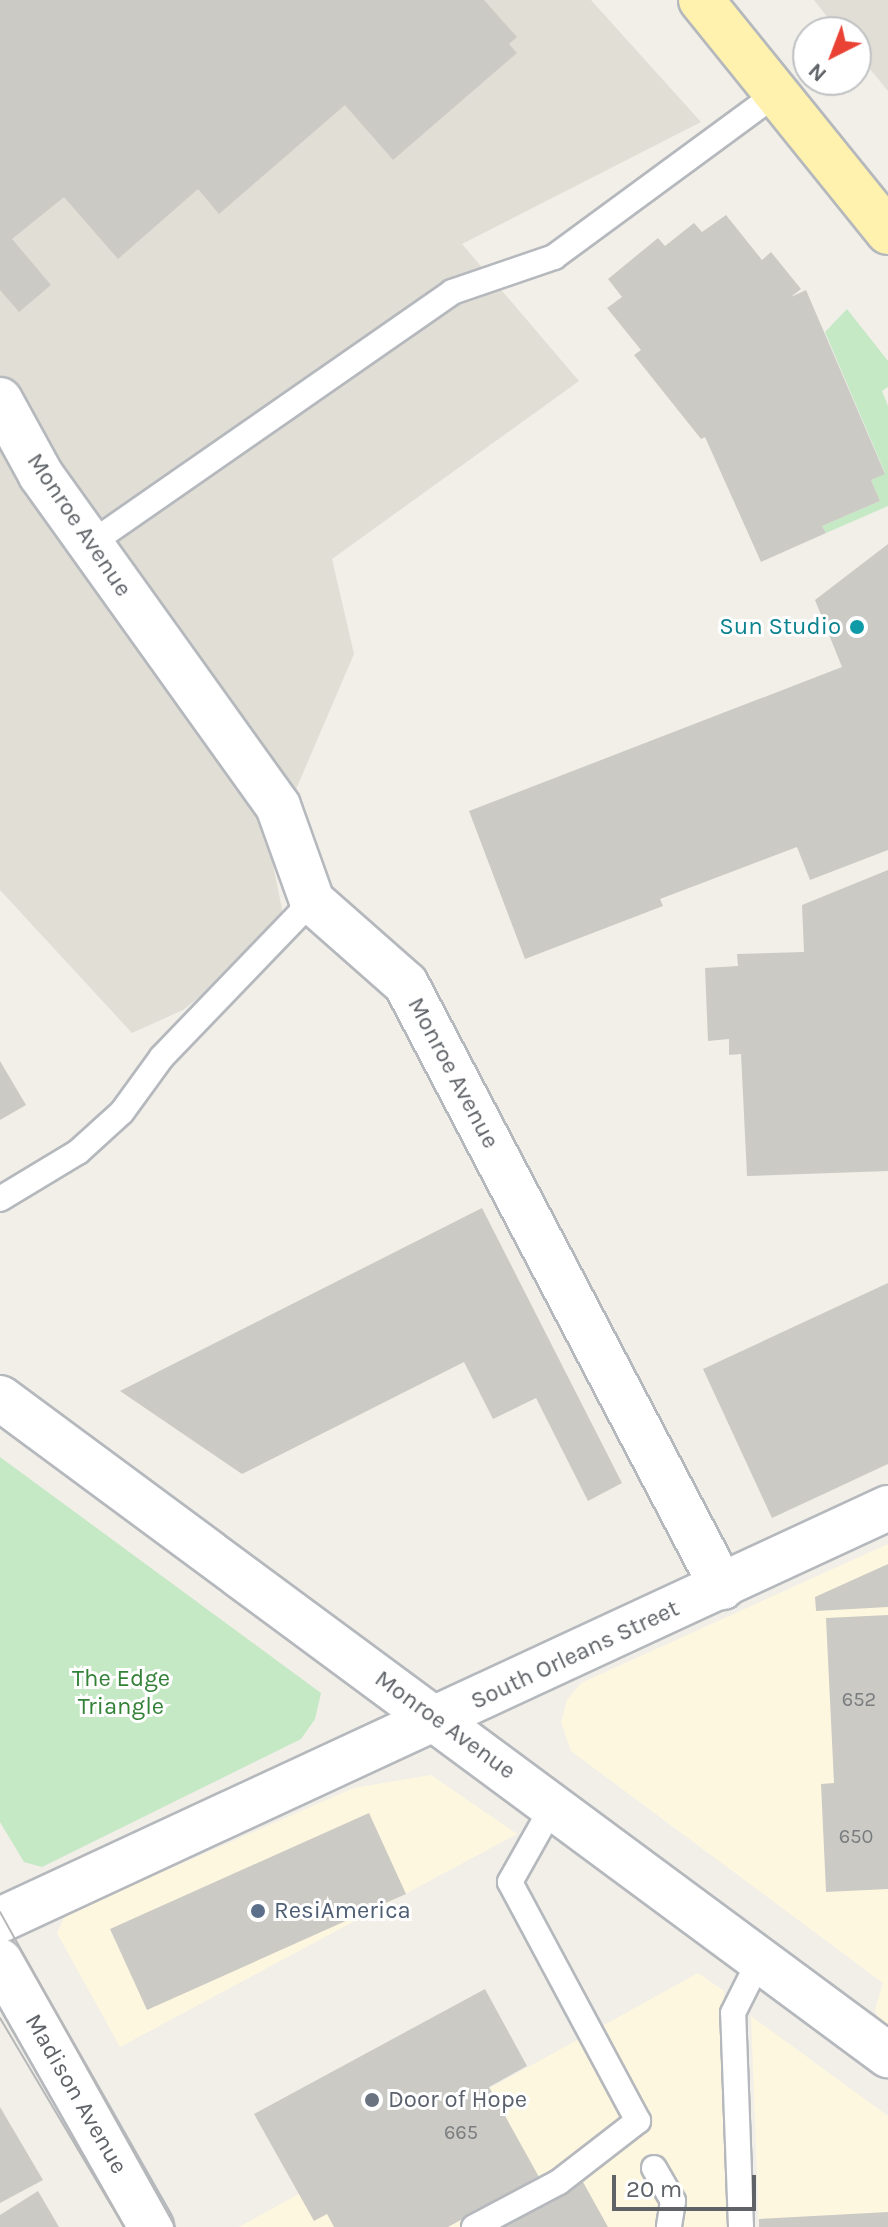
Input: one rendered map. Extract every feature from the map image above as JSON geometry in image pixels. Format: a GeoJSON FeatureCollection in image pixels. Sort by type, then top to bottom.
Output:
{"type":"FeatureCollection","features":[{"type":"Feature","properties":{"kind":"main road"},"geometry":{"type":"LineString","coordinates":[[701,0],[888,232]]}},
{"type":"Feature","properties":{"kind":"street","name":"Monroe Avenue"},"geometry":{"type":"LineString","coordinates":[[0,400],[41,475],[278,806],[312,901],[406,984],[722,1587]]}},
{"type":"Feature","properties":{"kind":"street","name":"Monroe Avenue"},"geometry":{"type":"LineString","coordinates":[[0,1398],[554,1804],[888,2055]]}},
{"type":"Feature","properties":{"kind":"street","name":"South Orleans Street"},"geometry":{"type":"LineString","coordinates":[[0,1920],[888,1508]]}},
{"type":"Feature","properties":{"kind":"street","name":"Madison Avenue"},"geometry":{"type":"LineString","coordinates":[[0,1961],[151,2227]]}},
{"type":"Feature","properties":{"kind":"lane"},"geometry":{"type":"LineString","coordinates":[[90,544],[452,292],[554,257],[776,94]]}},
{"type":"Feature","properties":{"kind":"lane"},"geometry":{"type":"LineString","coordinates":[[0,1199],[78,1152],[122,1112],[162,1057],[312,901]]}},
{"type":"Feature","properties":{"kind":"lane"},"geometry":{"type":"LineString","coordinates":[[474,2227],[559,2182],[638,2121],[510,1882],[554,1804]]}},
{"type":"Feature","properties":{"kind":"lane"},"geometry":{"type":"LineString","coordinates":[[741,2227],[733,2013],[760,1959]]}},
{"type":"Feature","properties":{"kind":"lane"},"geometry":{"type":"LineString","coordinates":[[654,2168],[673,2201],[669,2227]]}},
{"type":"Feature","properties":{"kind":"shaded area"},"geometry":{"type":"Polygon","coordinates":[[[0,0],[591,0],[701,122],[462,244],[579,381],[332,559],[354,654],[270,850],[286,929],[183,1010],[132,1033],[0,890],[0,0]]]}},
{"type":"Feature","properties":{"kind":"shaded area"},"geometry":{"type":"Polygon","coordinates":[[[814,0],[888,0],[888,91],[872,72],[872,16],[826,16],[814,0]]]}},
{"type":"Feature","properties":{"kind":"shaded area"},"geometry":{"type":"Polygon","coordinates":[[[888,1544],[888,2036],[875,2010],[883,1983],[571,1751],[561,1722],[567,1700],[581,1683],[888,1544]]]}},
{"type":"Feature","properties":{"kind":"shaded area"},"geometry":{"type":"Polygon","coordinates":[[[431,1775],[517,1834],[120,2047],[57,1933],[66,1914],[354,1788],[431,1775]]]}},
{"type":"Feature","properties":{"kind":"shaded area"},"geometry":{"type":"Polygon","coordinates":[[[698,1973],[724,1991],[732,2227],[239,2227],[698,1973]]]}},
{"type":"Feature","properties":{"kind":"shaded area"},"geometry":{"type":"Polygon","coordinates":[[[751,2016],[888,2116],[888,2227],[759,2227],[751,2016]]]}},
{"type":"Feature","properties":{"kind":"green space"},"geometry":{"type":"Polygon","coordinates":[[[847,309],[888,361],[888,387],[882,391],[888,406],[888,506],[826,533],[822,526],[880,501],[871,480],[885,473],[825,332],[847,309]]]}},
{"type":"Feature","properties":{"kind":"green space","name":"The Edge Triangle"},"geometry":{"type":"Polygon","coordinates":[[[0,1457],[321,1693],[315,1719],[301,1739],[42,1867],[24,1862],[0,1822],[0,1457]]]}},
{"type":"Feature","properties":{"kind":"building"},"geometry":{"type":"Polygon","coordinates":[[[0,0],[484,0],[517,37],[509,44],[517,53],[393,160],[345,105],[219,214],[198,189],[118,259],[64,197],[12,239],[51,285],[19,312],[0,290],[0,0]]]}},
{"type":"Feature","properties":{"kind":"building"},"geometry":{"type":"Polygon","coordinates":[[[726,215],[762,260],[771,252],[801,289],[791,297],[806,290],[885,474],[871,480],[880,501],[822,526],[826,533],[761,562],[705,437],[701,439],[634,355],[641,350],[607,308],[622,297],[608,279],[658,238],[665,246],[694,223],[702,232],[726,215]]]}},
{"type":"Feature","properties":{"kind":"building"},"geometry":{"type":"Polygon","coordinates":[[[888,544],[888,850],[810,880],[797,847],[660,899],[663,906],[525,959],[469,811],[842,667],[815,600],[888,544]]]}},
{"type":"Feature","properties":{"kind":"building"},"geometry":{"type":"Polygon","coordinates":[[[888,870],[888,1171],[747,1176],[741,1054],[729,1055],[729,1039],[708,1041],[705,968],[738,966],[737,954],[804,952],[802,905],[888,870]]]}},
{"type":"Feature","properties":{"kind":"building"},"geometry":{"type":"Polygon","coordinates":[[[0,1061],[26,1105],[0,1120],[0,1061]]]}},
{"type":"Feature","properties":{"kind":"building"},"geometry":{"type":"Polygon","coordinates":[[[482,1208],[622,1483],[588,1501],[536,1398],[493,1419],[464,1362],[242,1474],[120,1391],[482,1208]]]}},
{"type":"Feature","properties":{"kind":"building"},"geometry":{"type":"Polygon","coordinates":[[[888,1283],[888,1464],[772,1518],[703,1369],[888,1283]]]}},
{"type":"Feature","properties":{"kind":"building"},"geometry":{"type":"Polygon","coordinates":[[[888,1564],[888,1607],[816,1611],[815,1597],[888,1564]]]}},
{"type":"Feature","properties":{"kind":"building"},"geometry":{"type":"Polygon","coordinates":[[[888,1615],[888,1889],[826,1892],[821,1784],[834,1783],[826,1618],[888,1615]]]}},
{"type":"Feature","properties":{"kind":"building","name":"ResiAmerica"},"geometry":{"type":"Polygon","coordinates":[[[369,1813],[406,1894],[147,2010],[110,1929],[369,1813]]]}},
{"type":"Feature","properties":{"kind":"building"},"geometry":{"type":"Polygon","coordinates":[[[485,1989],[527,2066],[489,2087],[539,2177],[448,2227],[334,2227],[327,2214],[314,2221],[254,2114],[485,1989]]]}},
{"type":"Feature","properties":{"kind":"building"},"geometry":{"type":"Polygon","coordinates":[[[0,2107],[43,2180],[0,2203],[0,2107]]]}},
{"type":"Feature","properties":{"kind":"building"},"geometry":{"type":"Polygon","coordinates":[[[583,2182],[608,2227],[502,2227],[583,2182]]]}},
{"type":"Feature","properties":{"kind":"building"},"geometry":{"type":"Polygon","coordinates":[[[38,2191],[59,2227],[0,2227],[0,2215],[38,2191]]]}},
{"type":"Feature","properties":{"kind":"building"},"geometry":{"type":"Polygon","coordinates":[[[888,2212],[888,2227],[759,2227],[759,2219],[888,2212]]]}},
{"type":"Feature","properties":{"kind":"tram line"},"geometry":{"type":"LineString","coordinates":[[0,1912],[175,2227]]}},
{"type":"Feature","properties":{"kind":"tram line"},"geometry":{"type":"LineString","coordinates":[[0,2018],[124,2227]]}},
{"type":"Feature","properties":{"kind":"place","name":"Sun Studio"},"geometry":{"type":"Point","coordinates":[857,627]}},
{"type":"Feature","properties":{"kind":"place","name":"ResiAmerica"},"geometry":{"type":"Point","coordinates":[258,1911]}},
{"type":"Feature","properties":{"kind":"place","name":"Door of Hope"},"geometry":{"type":"Point","coordinates":[372,2100]}}]}
